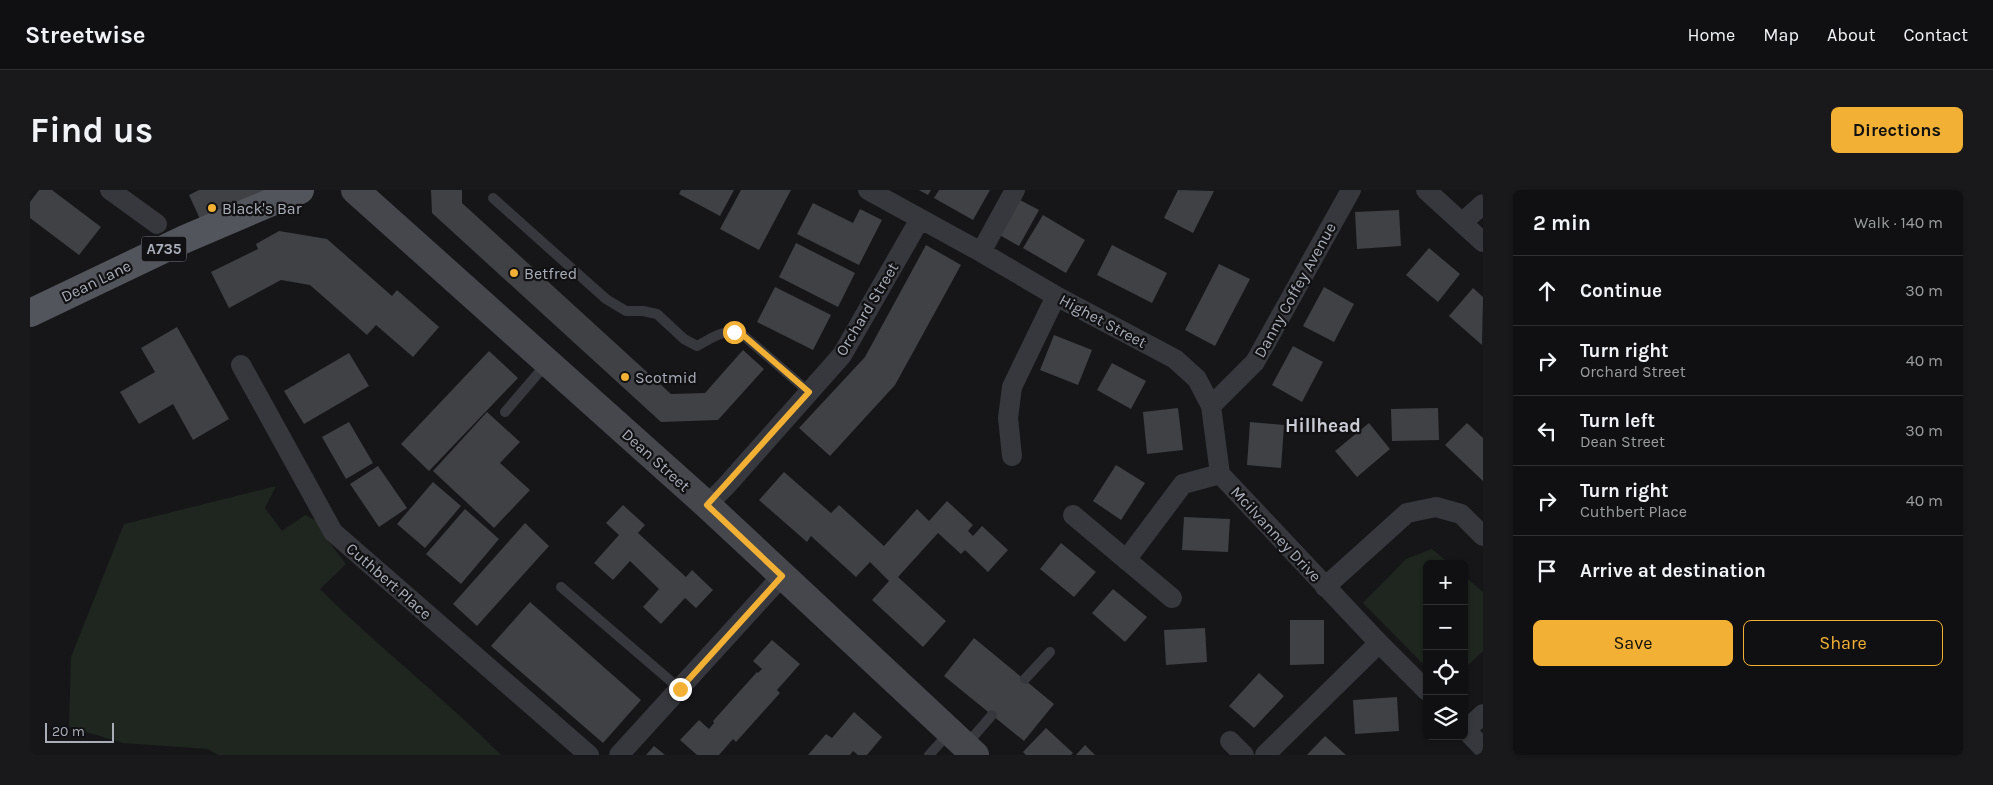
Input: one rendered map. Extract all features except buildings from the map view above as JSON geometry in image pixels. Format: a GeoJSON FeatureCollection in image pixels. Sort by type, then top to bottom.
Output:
{"type":"FeatureCollection","features":[{"type":"Feature","properties":{"kind":"main road","name":"Dean Lane"},"geometry":{"type":"LineString","coordinates":[[30,313],[185,239],[300,190]]}},
{"type":"Feature","properties":{"kind":"main road","name":"Dean Street"},"geometry":{"type":"LineString","coordinates":[[355,190],[707,505],[964,744]]}},
{"type":"Feature","properties":{"kind":"street"},"geometry":{"type":"LineString","coordinates":[[110,190],[157,224]]}},
{"type":"Feature","properties":{"kind":"street","name":"Highet Street"},"geometry":{"type":"LineString","coordinates":[[868,190],[1056,296],[1176,359],[1197,379],[1211,406]]}},
{"type":"Feature","properties":{"kind":"street"},"geometry":{"type":"LineString","coordinates":[[981,252],[1015,190]]}},
{"type":"Feature","properties":{"kind":"street","name":"Danny Coffey Avenue"},"geometry":{"type":"LineString","coordinates":[[1211,406],[1255,362],[1350,190]]}},
{"type":"Feature","properties":{"kind":"street"},"geometry":{"type":"LineString","coordinates":[[1426,190],[1483,242]]}},
{"type":"Feature","properties":{"kind":"street"},"geometry":{"type":"LineString","coordinates":[[1463,222],[1483,204]]}},
{"type":"Feature","properties":{"kind":"street","name":"Orchard Street"},"geometry":{"type":"LineString","coordinates":[[707,505],[842,354],[920,219]]}},
{"type":"Feature","properties":{"kind":"street"},"geometry":{"type":"LineString","coordinates":[[1012,456],[1008,418],[1012,387],[1056,296]]}},
{"type":"Feature","properties":{"kind":"street","name":"Cuthbert Place"},"geometry":{"type":"LineString","coordinates":[[241,365],[333,532],[589,755]]}},
{"type":"Feature","properties":{"kind":"street","name":"Mcilvanney Drive"},"geometry":{"type":"LineString","coordinates":[[1211,406],[1220,474],[1325,587],[1423,687]]}},
{"type":"Feature","properties":{"kind":"street"},"geometry":{"type":"LineString","coordinates":[[1126,560],[1183,484],[1220,474]]}},
{"type":"Feature","properties":{"kind":"street"},"geometry":{"type":"LineString","coordinates":[[1325,587],[1407,513],[1436,507],[1460,514],[1483,536]]}},
{"type":"Feature","properties":{"kind":"street"},"geometry":{"type":"LineString","coordinates":[[1073,515],[1172,598]]}},
{"type":"Feature","properties":{"kind":"street"},"geometry":{"type":"LineString","coordinates":[[619,755],[782,576]]}},
{"type":"Feature","properties":{"kind":"street"},"geometry":{"type":"LineString","coordinates":[[1265,755],[1379,643]]}},
{"type":"Feature","properties":{"kind":"street"},"geometry":{"type":"LineString","coordinates":[[1468,726],[1483,714]]}},
{"type":"Feature","properties":{"kind":"street"},"geometry":{"type":"LineString","coordinates":[[1468,732],[1483,748]]}},
{"type":"Feature","properties":{"kind":"lane"},"geometry":{"type":"LineString","coordinates":[[493,198],[606,299],[626,311],[643,311],[657,314],[684,338],[697,346],[722,332],[734,332],[743,335],[809,392]]}},
{"type":"Feature","properties":{"kind":"lane"},"geometry":{"type":"LineString","coordinates":[[505,412],[548,362]]}},
{"type":"Feature","properties":{"kind":"lane"},"geometry":{"type":"LineString","coordinates":[[561,588],[680,689]]}},
{"type":"Feature","properties":{"kind":"lane"},"geometry":{"type":"LineString","coordinates":[[1025,680],[1050,652]]}},
{"type":"Feature","properties":{"kind":"lane"},"geometry":{"type":"LineString","coordinates":[[929,755],[964,744],[992,715]]}},
{"type":"Feature","properties":{"kind":"shaded area"},"geometry":{"type":"Polygon","coordinates":[[[276,486],[265,508],[282,531],[305,515],[317,521],[329,542],[346,564],[320,589],[501,755],[218,755],[208,749],[123,743],[69,727],[71,657],[124,524],[276,486]]]}},
{"type":"Feature","properties":{"kind":"shaded area"},"geometry":{"type":"Polygon","coordinates":[[[1432,549],[1445,560],[1423,560],[1423,664],[1363,603],[1406,559],[1432,549]]]}},
{"type":"Feature","properties":{"kind":"shaded area"},"geometry":{"type":"Polygon","coordinates":[[[1468,579],[1483,592],[1483,651],[1468,665],[1468,579]]]}},
{"type":"Feature","properties":{"kind":"place","name":"Black's Bar"},"geometry":{"type":"Point","coordinates":[212,208]}},
{"type":"Feature","properties":{"kind":"place","name":"Betfred"},"geometry":{"type":"Point","coordinates":[514,273]}},
{"type":"Feature","properties":{"kind":"place","name":"Scotmid"},"geometry":{"type":"Point","coordinates":[625,377]}},
{"type":"Feature","properties":{"kind":"district","name":"Hillhead"},"geometry":{"type":"Point","coordinates":[1323,426]}},
{"type":"Feature","properties":{"kind":"route"},"geometry":{"type":"LineString","coordinates":[[680,689],[782,576],[707,505],[809,392],[743,335],[734,332]]}}]}
